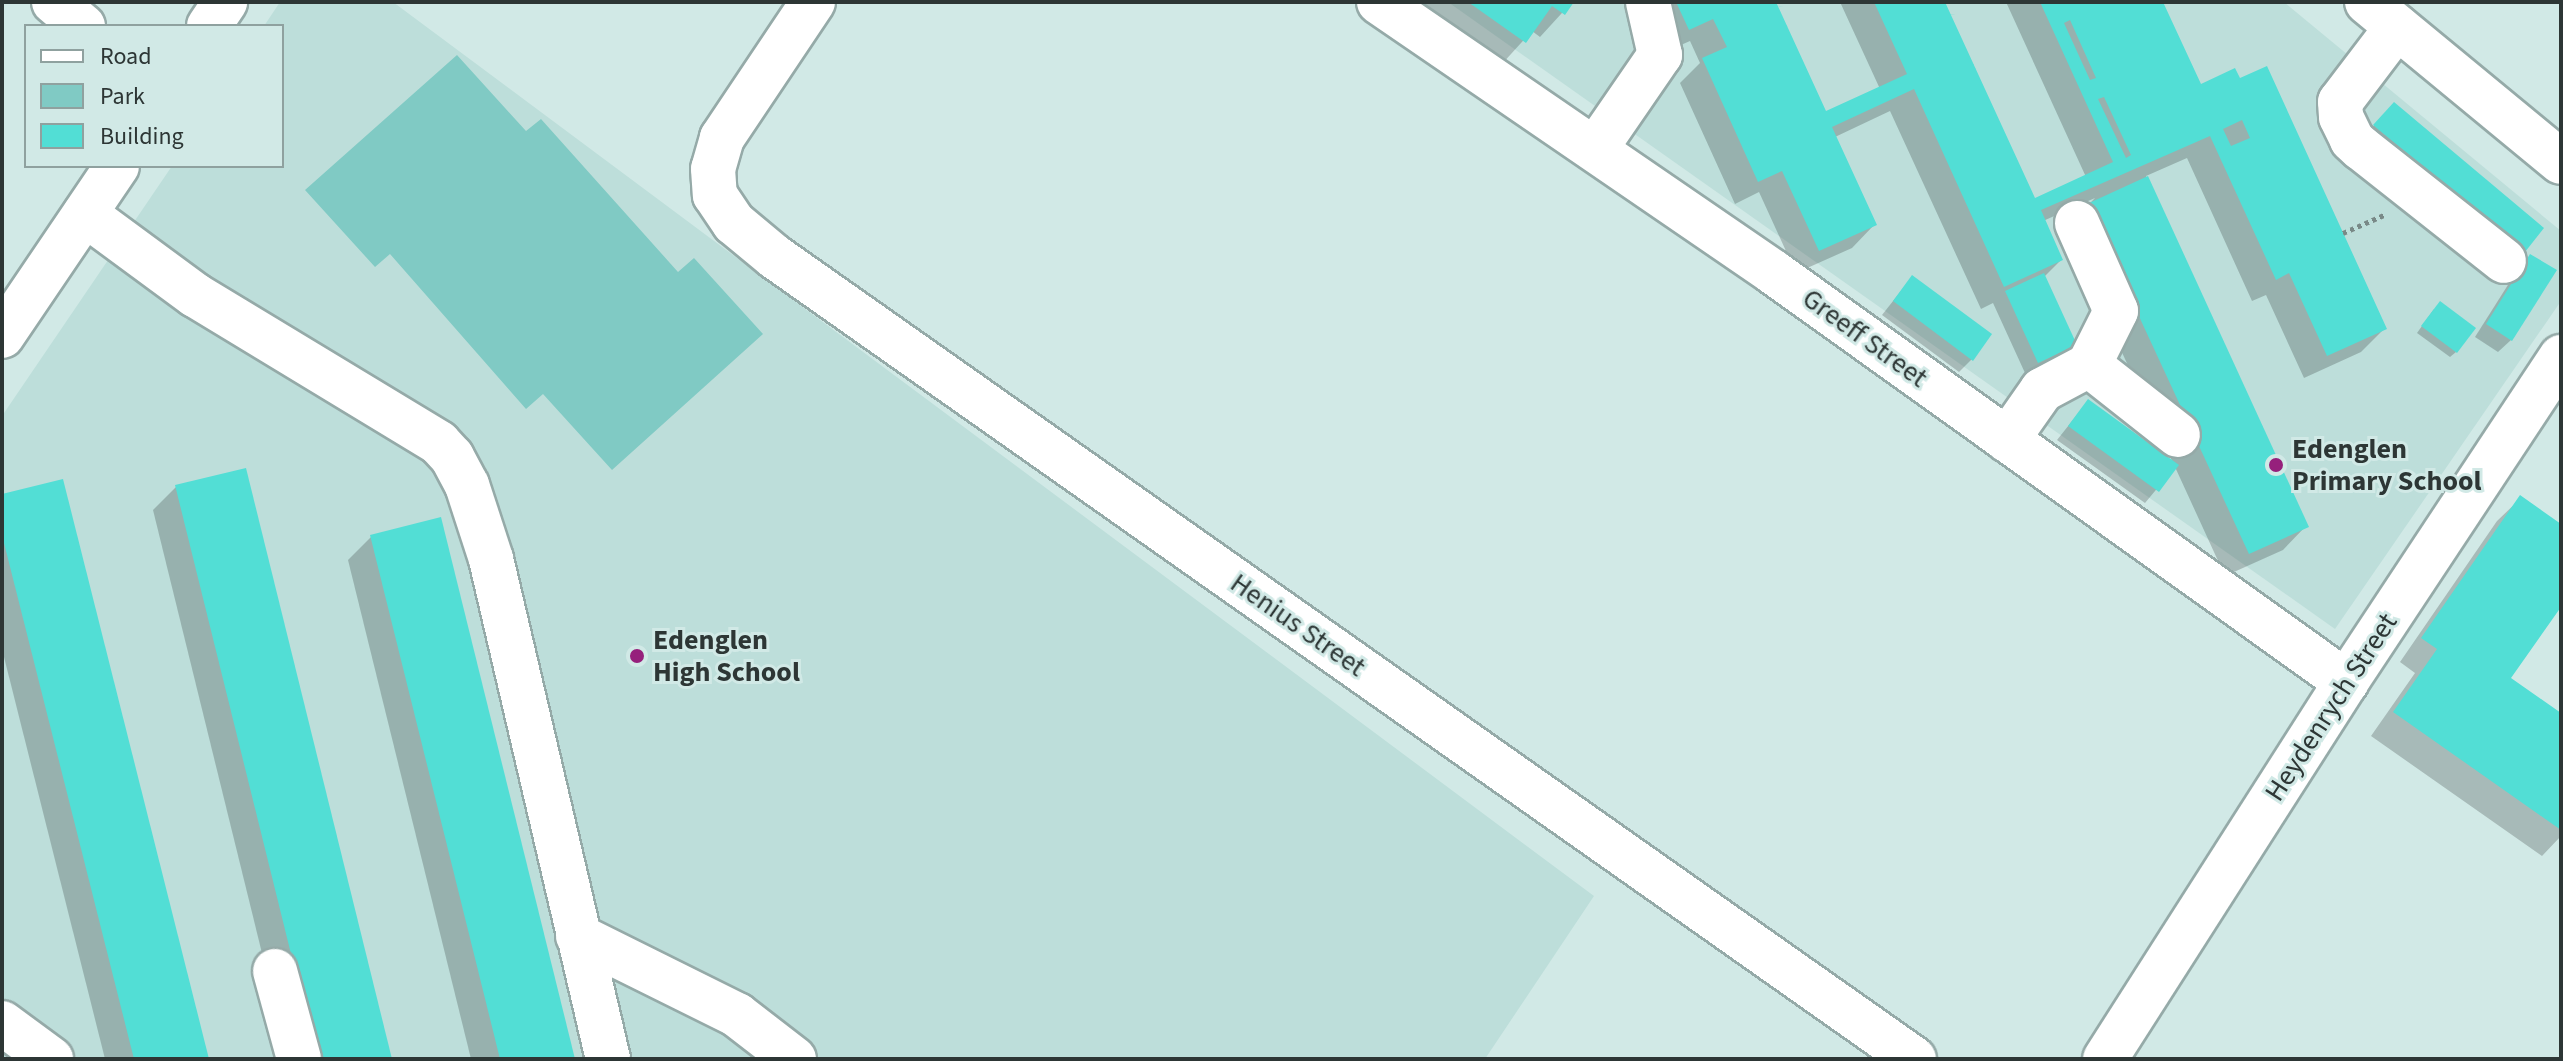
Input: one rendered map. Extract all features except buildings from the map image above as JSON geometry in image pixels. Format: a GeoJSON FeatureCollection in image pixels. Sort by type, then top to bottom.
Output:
{"type":"FeatureCollection","features":[{"type":"Feature","properties":{"kind":"street"},"geometry":{"type":"LineString","coordinates":[[54,2],[81,24]]}},
{"type":"Feature","properties":{"kind":"street"},"geometry":{"type":"LineString","coordinates":[[210,24],[225,2]]}},
{"type":"Feature","properties":{"kind":"street","name":"Henius Street"},"geometry":{"type":"LineString","coordinates":[[813,2],[722,138],[713,169],[715,195],[734,223],[775,257],[1914,1059]]}},
{"type":"Feature","properties":{"kind":"street","name":"Greeff Street"},"geometry":{"type":"LineString","coordinates":[[1379,2],[1596,148],[2346,682]]}},
{"type":"Feature","properties":{"kind":"street"},"geometry":{"type":"LineString","coordinates":[[1596,148],[1660,55],[1648,2]]}},
{"type":"Feature","properties":{"kind":"street"},"geometry":{"type":"LineString","coordinates":[[2504,261],[2352,140],[2341,117],[2340,102],[2382,14],[2561,162]]}},
{"type":"Feature","properties":{"kind":"street"},"geometry":{"type":"LineString","coordinates":[[2,336],[116,168]]}},
{"type":"Feature","properties":{"kind":"street"},"geometry":{"type":"LineString","coordinates":[[85,214],[195,295],[439,443],[452,457],[467,485],[491,559],[608,1059]]}},
{"type":"Feature","properties":{"kind":"street"},"geometry":{"type":"LineString","coordinates":[[2007,440],[2042,390],[2089,365],[2116,311],[2077,223]]}},
{"type":"Feature","properties":{"kind":"street","name":"Heydenrych Street"},"geometry":{"type":"LineString","coordinates":[[2105,1059],[2346,682],[2561,357]]}},
{"type":"Feature","properties":{"kind":"street"},"geometry":{"type":"LineString","coordinates":[[2089,365],[2178,435]]}},
{"type":"Feature","properties":{"kind":"street"},"geometry":{"type":"LineString","coordinates":[[578,936],[737,1015],[794,1059]]}},
{"type":"Feature","properties":{"kind":"street"},"geometry":{"type":"LineString","coordinates":[[275,971],[299,1059]]}},
{"type":"Feature","properties":{"kind":"street"},"geometry":{"type":"LineString","coordinates":[[2,1023],[51,1059]]}},
{"type":"Feature","properties":{"kind":"shaded area","name":"Edenglen High School"},"geometry":{"type":"Polygon","coordinates":[[[280,2],[393,2],[1594,896],[1485,1059],[2,1059],[2,416],[171,168],[284,168],[284,24],[265,24],[280,2]]]}},
{"type":"Feature","properties":{"kind":"shaded area","name":"Edenglen Primary School"},"geometry":{"type":"Polygon","coordinates":[[[1448,2],[2284,2],[2561,231],[2561,301],[2335,629],[1448,2]]]}},
{"type":"Feature","properties":{"kind":"green space"},"geometry":{"type":"Polygon","coordinates":[[[457,55],[526,131],[541,119],[678,272],[694,258],[763,334],[612,470],[543,394],[526,409],[390,254],[375,267],[305,190],[457,55]]]}},
{"type":"Feature","properties":{"kind":"place","name":"Edenglen Primary School"},"geometry":{"type":"Point","coordinates":[2276,465]}},
{"type":"Feature","properties":{"kind":"place","name":"Edenglen High School"},"geometry":{"type":"Point","coordinates":[637,656]}}]}
